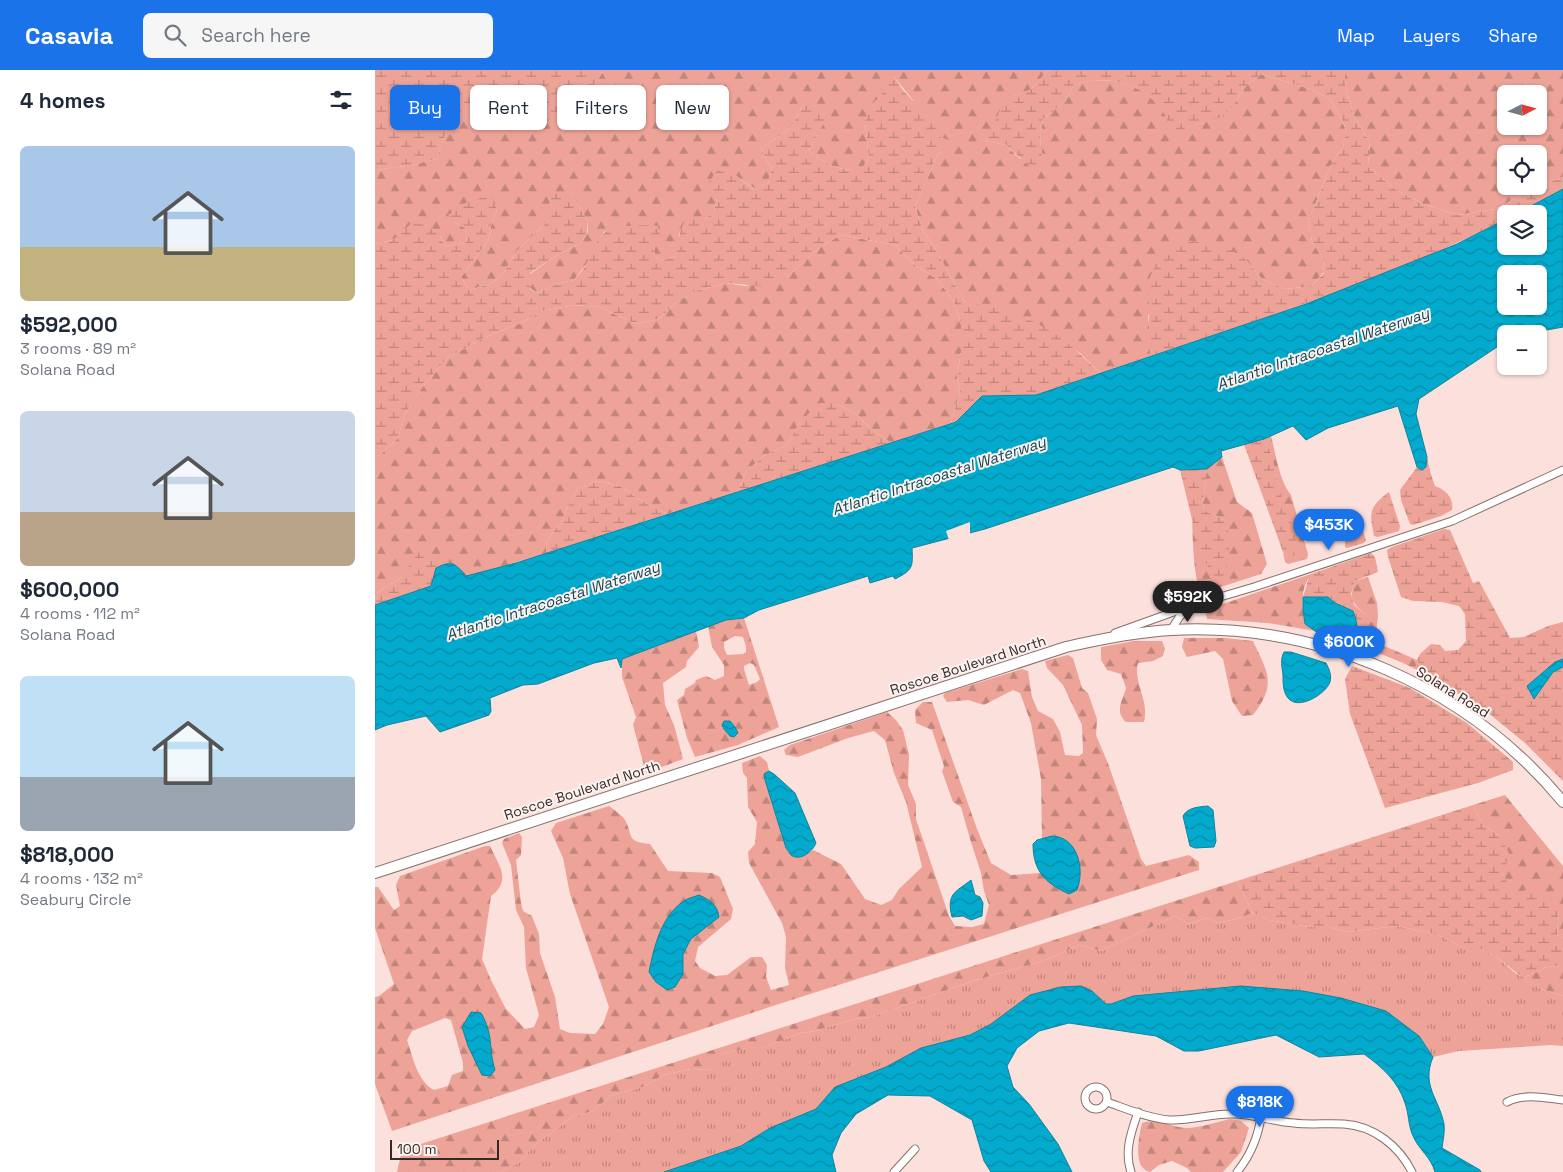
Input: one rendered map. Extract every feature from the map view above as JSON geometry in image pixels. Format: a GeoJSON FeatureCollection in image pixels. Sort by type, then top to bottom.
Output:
{"type":"FeatureCollection","features":[{"type":"Feature","properties":{"kind":"street","name":"Roscoe Boulevard North"},"geometry":{"type":"LineString","coordinates":[[375,873],[1057,650],[1098,640],[1193,605],[1254,587],[1452,521],[1563,470]]}},
{"type":"Feature","properties":{"kind":"street"},"geometry":{"type":"LineString","coordinates":[[1171,630],[1180,616],[1193,605]]}},
{"type":"Feature","properties":{"kind":"street","name":"Solana Road"},"geometry":{"type":"LineString","coordinates":[[1098,640],[1171,630],[1227,630],[1282,637],[1326,647],[1393,672],[1435,694],[1481,724],[1523,759],[1563,802]]}},
{"type":"Feature","properties":{"kind":"street"},"geometry":{"type":"LineString","coordinates":[[1507,1102],[1526,1097],[1563,1100]]}},
{"type":"Feature","properties":{"kind":"street"},"geometry":{"type":"LineString","coordinates":[[1107,1102],[1170,1120],[1230,1114],[1293,1123],[1346,1124],[1365,1128],[1392,1144],[1406,1160],[1412,1172]]}},
{"type":"Feature","properties":{"kind":"street"},"geometry":{"type":"LineString","coordinates":[[1131,1172],[1128,1145],[1138,1112]]}},
{"type":"Feature","properties":{"kind":"street"},"geometry":{"type":"LineString","coordinates":[[1237,1172],[1249,1155],[1261,1117]]}},
{"type":"Feature","properties":{"kind":"street"},"geometry":{"type":"LineString","coordinates":[[894,1172],[915,1149]]}},
{"type":"Feature","properties":{"kind":"green space"},"geometry":{"type":"Polygon","coordinates":[[[375,70],[604,70],[594,85],[557,85],[557,119],[552,122],[547,122],[547,85],[470,85],[470,111],[462,111],[460,114],[460,85],[390,85],[390,130],[448,130],[437,159],[375,170],[375,70]]]}},
{"type":"Feature","properties":{"kind":"green space"},"geometry":{"type":"Polygon","coordinates":[[[604,70],[1049,70],[1030,90],[1014,96],[986,141],[1006,145],[1020,159],[1043,158],[1040,140],[1043,119],[1065,101],[1074,85],[1099,80],[1125,84],[1137,89],[1158,104],[1167,117],[1168,130],[1204,123],[1235,103],[1244,88],[1261,74],[1310,89],[1330,99],[1346,130],[1343,147],[1331,165],[1308,222],[1312,241],[1323,259],[1324,272],[1312,286],[1284,289],[1261,278],[1242,255],[1148,315],[1151,338],[1150,356],[1100,373],[1080,353],[1028,319],[964,301],[935,248],[923,231],[915,206],[938,154],[955,143],[937,136],[917,105],[894,77],[882,83],[882,95],[865,123],[869,158],[861,170],[833,166],[809,151],[817,135],[803,105],[791,127],[761,148],[767,162],[772,167],[768,183],[755,189],[736,176],[717,198],[714,212],[705,219],[690,219],[679,234],[676,256],[661,261],[655,256],[655,248],[634,226],[621,227],[604,232],[587,263],[574,280],[560,283],[537,293],[530,288],[530,274],[551,259],[582,242],[588,231],[587,220],[571,192],[548,209],[548,221],[516,252],[503,274],[490,284],[469,290],[461,277],[488,241],[497,209],[454,222],[465,228],[467,242],[446,246],[440,236],[398,237],[382,244],[375,243],[375,170],[437,159],[447,130],[460,130],[461,110],[470,111],[470,130],[547,130],[547,113],[557,110],[557,130],[646,130],[646,85],[594,85],[604,70]]]}},
{"type":"Feature","properties":{"kind":"green space"},"geometry":{"type":"Polygon","coordinates":[[[1049,70],[1344,70],[1346,89],[1355,119],[1370,142],[1368,166],[1395,189],[1423,204],[1458,215],[1497,208],[1497,223],[1376,277],[1150,356],[1148,282],[1159,255],[1183,240],[1211,243],[1242,255],[1261,278],[1284,289],[1312,286],[1324,273],[1323,259],[1312,241],[1308,222],[1331,165],[1343,147],[1346,129],[1330,99],[1310,89],[1261,74],[1244,88],[1235,103],[1222,117],[1186,127],[1175,139],[1168,130],[1165,115],[1148,96],[1125,84],[1099,80],[1074,85],[1065,101],[1043,119],[1040,140],[1043,158],[1033,170],[1006,145],[986,141],[1001,108],[1014,96],[1030,90],[1049,70]]]}},
{"type":"Feature","properties":{"kind":"green space"},"geometry":{"type":"Polygon","coordinates":[[[1344,70],[1563,70],[1563,177],[1547,183],[1547,145],[1497,145],[1497,195],[1521,195],[1503,205],[1497,205],[1496,209],[1458,215],[1423,204],[1395,189],[1368,166],[1370,142],[1355,119],[1346,89],[1344,70]]]}},
{"type":"Feature","properties":{"kind":"green space"},"geometry":{"type":"Polygon","coordinates":[[[894,77],[903,90],[934,123],[937,136],[956,143],[938,154],[915,206],[923,231],[935,248],[964,301],[997,308],[1038,324],[1067,343],[1100,373],[1036,395],[982,396],[956,422],[951,423],[960,391],[957,377],[961,352],[961,324],[953,300],[937,279],[916,266],[895,245],[841,235],[820,247],[787,277],[768,287],[726,283],[695,291],[674,304],[659,319],[636,324],[599,307],[574,305],[542,311],[523,322],[486,337],[448,357],[421,389],[404,416],[398,438],[380,455],[375,457],[375,243],[391,240],[411,223],[432,228],[446,246],[467,242],[465,228],[454,222],[448,215],[467,202],[491,195],[497,209],[488,241],[461,277],[469,290],[490,284],[503,274],[516,252],[548,221],[551,194],[571,192],[587,220],[587,232],[582,242],[530,273],[530,289],[537,293],[560,283],[574,280],[585,266],[601,236],[615,228],[638,225],[658,226],[661,240],[655,248],[655,256],[661,261],[676,256],[681,230],[686,221],[689,219],[705,219],[714,212],[717,198],[706,187],[717,170],[736,176],[754,189],[768,183],[772,167],[767,162],[761,148],[791,127],[803,105],[819,105],[827,118],[809,151],[833,166],[861,170],[869,158],[865,123],[869,106],[882,95],[881,82],[894,77]]]}},
{"type":"Feature","properties":{"kind":"green space"},"geometry":{"type":"Polygon","coordinates":[[[1563,177],[1563,189],[1533,205],[1503,205],[1521,195],[1547,195],[1547,183],[1563,177]]]}},
{"type":"Feature","properties":{"kind":"green space"},"geometry":{"type":"Polygon","coordinates":[[[841,235],[895,245],[916,266],[937,279],[953,300],[961,324],[961,352],[957,377],[960,391],[951,423],[891,443],[870,428],[855,413],[835,403],[800,422],[787,445],[762,457],[747,471],[737,492],[667,514],[640,500],[620,486],[599,481],[578,488],[563,520],[550,536],[546,547],[547,553],[466,577],[457,566],[450,563],[406,570],[399,579],[375,594],[375,457],[380,455],[398,438],[404,416],[421,389],[448,357],[486,337],[523,322],[542,311],[574,305],[599,307],[636,324],[659,319],[674,304],[695,291],[726,283],[745,286],[787,277],[820,247],[841,235]]]}},
{"type":"Feature","properties":{"kind":"green space"},"geometry":{"type":"Polygon","coordinates":[[[819,403],[835,403],[855,413],[870,428],[891,443],[737,492],[747,471],[762,457],[787,445],[800,422],[819,403]]]}},
{"type":"Feature","properties":{"kind":"green space"},"geometry":{"type":"Polygon","coordinates":[[[1271,436],[1281,474],[1291,495],[1308,554],[1307,559],[1288,564],[1285,562],[1283,552],[1288,557],[1281,496],[1270,453],[1264,439],[1271,436]]]}},
{"type":"Feature","properties":{"kind":"green space"},"geometry":{"type":"Polygon","coordinates":[[[1264,439],[1272,456],[1281,494],[1298,544],[1295,555],[1288,557],[1283,552],[1243,444],[1264,439]]]}},
{"type":"Feature","properties":{"kind":"green space"},"geometry":{"type":"Polygon","coordinates":[[[1222,457],[1237,502],[1252,513],[1267,564],[1261,574],[1202,593],[1195,569],[1192,520],[1202,551],[1225,520],[1204,510],[1203,503],[1207,469],[1222,457]]]}},
{"type":"Feature","properties":{"kind":"green space"},"geometry":{"type":"Polygon","coordinates":[[[1427,457],[1435,486],[1448,495],[1452,502],[1452,510],[1441,516],[1413,525],[1410,524],[1401,500],[1400,490],[1417,467],[1422,470],[1426,467],[1427,457]]]}},
{"type":"Feature","properties":{"kind":"green space"},"geometry":{"type":"Polygon","coordinates":[[[1207,469],[1203,503],[1204,510],[1225,520],[1229,535],[1229,556],[1224,579],[1216,577],[1204,559],[1194,528],[1180,470],[1207,469]]]}},
{"type":"Feature","properties":{"kind":"green space"},"geometry":{"type":"Polygon","coordinates":[[[599,481],[620,486],[640,500],[667,514],[547,553],[546,547],[550,536],[563,520],[578,488],[599,481]]]}},
{"type":"Feature","properties":{"kind":"green space"},"geometry":{"type":"Polygon","coordinates":[[[1389,492],[1400,526],[1399,531],[1378,537],[1374,536],[1371,521],[1372,511],[1374,506],[1389,492]]]}},
{"type":"Feature","properties":{"kind":"green space"},"geometry":{"type":"Polygon","coordinates":[[[1360,529],[1363,531],[1366,540],[1364,543],[1345,547],[1345,539],[1350,533],[1360,529]]]}},
{"type":"Feature","properties":{"kind":"green space"},"geometry":{"type":"Polygon","coordinates":[[[1444,529],[1450,530],[1473,583],[1479,581],[1510,638],[1524,637],[1548,626],[1563,622],[1563,659],[1555,662],[1527,686],[1534,698],[1553,672],[1563,667],[1563,781],[1526,744],[1486,711],[1431,677],[1417,660],[1420,654],[1431,644],[1440,645],[1445,651],[1458,650],[1466,641],[1465,614],[1459,606],[1442,602],[1413,601],[1401,597],[1387,550],[1444,529]]]}},
{"type":"Feature","properties":{"kind":"green space"},"geometry":{"type":"Polygon","coordinates":[[[419,552],[429,553],[450,563],[446,563],[431,586],[375,605],[375,594],[399,579],[419,552]]]}},
{"type":"Feature","properties":{"kind":"green space"},"geometry":{"type":"Polygon","coordinates":[[[1371,553],[1375,557],[1378,572],[1355,581],[1351,594],[1354,605],[1366,615],[1364,647],[1357,646],[1356,620],[1328,597],[1303,597],[1309,577],[1314,573],[1371,553]]]}},
{"type":"Feature","properties":{"kind":"green space"},"geometry":{"type":"Polygon","coordinates":[[[1314,573],[1306,583],[1303,611],[1305,624],[1315,631],[1268,623],[1207,619],[1206,612],[1217,606],[1314,573]]]}},
{"type":"Feature","properties":{"kind":"green space"},"geometry":{"type":"Polygon","coordinates":[[[1368,577],[1377,603],[1376,632],[1382,645],[1417,660],[1431,677],[1364,647],[1366,615],[1354,603],[1352,592],[1355,581],[1368,577]]]}},
{"type":"Feature","properties":{"kind":"green space"},"geometry":{"type":"Polygon","coordinates":[[[744,618],[779,727],[738,745],[695,757],[687,738],[677,700],[684,695],[685,689],[695,683],[696,680],[706,676],[715,680],[724,676],[724,665],[712,647],[708,626],[726,620],[744,618]],[[735,636],[724,642],[727,655],[743,654],[746,652],[743,637],[735,636]],[[750,663],[744,666],[749,685],[760,679],[754,665],[750,663]]]}},
{"type":"Feature","properties":{"kind":"green space"},"geometry":{"type":"Polygon","coordinates":[[[696,631],[699,647],[687,661],[686,667],[663,683],[665,705],[674,725],[683,759],[646,773],[633,725],[636,717],[622,677],[622,659],[696,631]]]}},
{"type":"Feature","properties":{"kind":"green space"},"geometry":{"type":"Polygon","coordinates":[[[1184,638],[1225,638],[1253,641],[1266,670],[1268,686],[1261,704],[1253,715],[1242,716],[1232,701],[1223,659],[1215,651],[1187,657],[1182,647],[1184,638]]]}},
{"type":"Feature","properties":{"kind":"green space"},"geometry":{"type":"Polygon","coordinates":[[[1134,641],[1162,641],[1165,649],[1163,656],[1153,661],[1138,663],[1138,678],[1145,707],[1144,722],[1126,722],[1122,718],[1120,705],[1126,688],[1121,674],[1107,670],[1101,660],[1101,647],[1134,641]]]}},
{"type":"Feature","properties":{"kind":"green space"},"geometry":{"type":"Polygon","coordinates":[[[1068,655],[1073,658],[1082,688],[1088,693],[1097,719],[1096,735],[1109,766],[1141,859],[1146,866],[1189,855],[1199,862],[1199,870],[782,1003],[392,1131],[375,1084],[375,997],[394,984],[375,928],[375,887],[378,887],[394,910],[400,906],[396,885],[400,876],[485,846],[490,846],[500,866],[502,878],[501,884],[491,896],[482,959],[506,1009],[525,1029],[534,1027],[539,1015],[526,968],[524,927],[516,910],[511,865],[502,843],[504,839],[519,833],[522,837],[521,855],[516,860],[521,903],[523,911],[532,916],[539,934],[540,953],[555,997],[560,1029],[570,1033],[595,1034],[603,1024],[609,1007],[570,894],[563,858],[551,831],[556,823],[609,806],[624,818],[633,840],[650,844],[668,871],[712,873],[720,877],[733,909],[731,919],[698,947],[695,961],[700,968],[715,976],[727,975],[751,957],[762,957],[767,965],[766,977],[771,990],[789,985],[785,968],[786,937],[782,923],[749,863],[748,852],[755,844],[757,822],[748,807],[747,778],[743,773],[742,763],[760,756],[767,762],[769,771],[765,774],[765,780],[786,847],[791,855],[803,856],[813,850],[841,864],[865,899],[881,905],[892,900],[899,889],[922,867],[906,802],[894,773],[885,740],[874,731],[848,738],[798,757],[786,755],[784,750],[790,745],[887,712],[903,730],[909,755],[908,785],[916,804],[916,819],[949,916],[955,926],[972,927],[984,924],[989,905],[961,807],[953,802],[942,771],[944,766],[932,730],[916,723],[915,710],[923,702],[932,702],[991,863],[1011,875],[1040,873],[1057,888],[1052,836],[1042,839],[1041,779],[1031,723],[1020,693],[1013,690],[984,705],[968,700],[947,702],[943,696],[945,693],[1022,669],[1028,671],[1032,697],[1038,711],[1053,719],[1060,732],[1065,755],[1079,756],[1083,753],[1082,725],[1063,685],[1047,668],[1045,661],[1068,655]],[[699,895],[683,954],[691,939],[702,929],[699,895]],[[445,1018],[412,1031],[407,1040],[423,1081],[434,1090],[448,1086],[452,1075],[463,1071],[463,1063],[451,1020],[445,1018]]]}},
{"type":"Feature","properties":{"kind":"green space"},"geometry":{"type":"Polygon","coordinates":[[[1352,666],[1410,688],[1467,723],[1513,762],[1513,770],[1478,783],[1385,808],[1350,714],[1345,679],[1352,666]]]}},
{"type":"Feature","properties":{"kind":"green space"},"geometry":{"type":"Polygon","coordinates":[[[1505,795],[1563,866],[1563,939],[1557,934],[1559,912],[1527,890],[1513,894],[1503,875],[1499,835],[1484,826],[1473,805],[1505,795]]]}},
{"type":"Feature","properties":{"kind":"green space"},"geometry":{"type":"Polygon","coordinates":[[[1473,805],[1484,826],[1499,835],[1509,853],[1503,875],[1513,893],[1527,890],[1548,893],[1559,912],[1557,934],[1563,939],[1563,966],[1546,967],[1523,978],[1497,957],[1479,948],[1464,948],[1436,934],[1397,926],[1346,932],[1329,927],[1309,927],[1269,920],[1253,913],[1237,881],[1473,805]]]}},
{"type":"Feature","properties":{"kind":"green space"},"geometry":{"type":"Polygon","coordinates":[[[1237,881],[1253,913],[1218,923],[1206,918],[1189,924],[1175,916],[1101,951],[1079,945],[1043,961],[976,980],[871,1017],[855,1019],[815,1031],[801,1033],[763,1048],[746,1048],[722,1054],[720,1064],[713,1070],[691,1069],[663,1075],[643,1087],[612,1095],[593,1111],[572,1117],[537,1143],[518,1163],[500,1172],[397,1172],[402,1150],[1237,881]]]}},
{"type":"Feature","properties":{"kind":"green space"},"geometry":{"type":"Polygon","coordinates":[[[1253,913],[1269,920],[1309,927],[1329,927],[1346,932],[1397,926],[1436,934],[1464,948],[1479,948],[1497,957],[1514,972],[1541,989],[1563,996],[1563,1046],[1551,1045],[1459,1051],[1433,1057],[1419,1036],[1183,992],[1133,996],[1106,1004],[1092,991],[991,1024],[970,1035],[921,1048],[886,1067],[835,1087],[816,1109],[770,1128],[741,1146],[664,1172],[500,1172],[518,1163],[537,1143],[572,1117],[593,1111],[612,1095],[643,1087],[663,1075],[691,1069],[713,1070],[722,1054],[746,1048],[763,1048],[801,1033],[815,1031],[855,1019],[871,1017],[976,980],[1043,961],[1079,945],[1101,951],[1175,916],[1189,924],[1206,918],[1218,923],[1253,913]]]}},
{"type":"Feature","properties":{"kind":"green space"},"geometry":{"type":"Polygon","coordinates":[[[1563,966],[1563,996],[1541,989],[1523,978],[1546,967],[1563,966]]]}},
{"type":"Feature","properties":{"kind":"green space"},"geometry":{"type":"Polygon","coordinates":[[[1230,1119],[1241,1121],[1249,1128],[1241,1152],[1223,1172],[1191,1172],[1172,1161],[1159,1165],[1150,1172],[1144,1169],[1141,1164],[1138,1151],[1142,1123],[1158,1122],[1191,1128],[1230,1119]]]}},
{"type":"Feature","properties":{"kind":"water","name":"Atlantic Intracoastal Waterway"},"geometry":{"type":"Polygon","coordinates":[[[1563,189],[1563,327],[1547,330],[1547,325],[1497,325],[1497,347],[1419,399],[1416,414],[1427,457],[1426,467],[1422,470],[1417,467],[1398,406],[1328,428],[1306,440],[1293,426],[1264,439],[1221,451],[1222,457],[1207,469],[1180,470],[1173,467],[985,529],[912,548],[911,567],[895,579],[893,576],[870,583],[868,576],[759,610],[744,618],[726,620],[622,659],[621,668],[617,658],[594,663],[538,684],[523,685],[490,698],[491,711],[489,715],[440,732],[426,716],[387,725],[375,730],[375,605],[431,586],[436,568],[446,564],[453,564],[466,576],[516,563],[956,422],[982,396],[1036,395],[1306,304],[1457,244],[1497,224],[1497,255],[1547,255],[1547,205],[1533,205],[1563,189]]]}},
{"type":"Feature","properties":{"kind":"water"},"geometry":{"type":"Polygon","coordinates":[[[1303,597],[1328,597],[1335,603],[1353,611],[1357,628],[1357,646],[1315,631],[1305,624],[1303,597]]]}},
{"type":"Feature","properties":{"kind":"water"},"geometry":{"type":"Polygon","coordinates":[[[1284,652],[1291,652],[1326,663],[1331,677],[1330,682],[1318,696],[1298,703],[1288,698],[1283,684],[1282,661],[1284,652]]]}},
{"type":"Feature","properties":{"kind":"water"},"geometry":{"type":"Polygon","coordinates":[[[1563,659],[1563,667],[1553,672],[1534,699],[1527,686],[1555,662],[1563,659]]]}},
{"type":"Feature","properties":{"kind":"water"},"geometry":{"type":"Polygon","coordinates":[[[724,721],[730,721],[735,727],[738,733],[734,737],[730,736],[724,729],[722,725],[724,721]]]}},
{"type":"Feature","properties":{"kind":"water"},"geometry":{"type":"Polygon","coordinates":[[[769,771],[795,793],[816,843],[809,852],[802,856],[795,857],[791,855],[786,848],[765,780],[764,774],[769,771]]]}},
{"type":"Feature","properties":{"kind":"water"},"geometry":{"type":"Polygon","coordinates":[[[1208,806],[1213,810],[1216,841],[1214,847],[1195,848],[1190,846],[1183,816],[1191,809],[1208,806]]]}},
{"type":"Feature","properties":{"kind":"water"},"geometry":{"type":"Polygon","coordinates":[[[1052,836],[1068,842],[1077,856],[1080,873],[1079,882],[1077,890],[1069,894],[1047,880],[1035,862],[1033,844],[1037,840],[1052,836]]]}},
{"type":"Feature","properties":{"kind":"water"},"geometry":{"type":"Polygon","coordinates":[[[971,880],[975,895],[980,897],[983,903],[982,916],[971,920],[963,916],[952,917],[950,909],[951,898],[971,880]]]}},
{"type":"Feature","properties":{"kind":"water"},"geometry":{"type":"Polygon","coordinates":[[[699,895],[712,903],[717,909],[719,917],[691,939],[683,954],[683,974],[675,987],[667,990],[656,982],[649,972],[656,943],[664,923],[676,907],[686,900],[699,895]]]}},
{"type":"Feature","properties":{"kind":"water"},"geometry":{"type":"Polygon","coordinates":[[[1081,986],[1092,991],[1106,1004],[1133,996],[1241,986],[1303,991],[1341,998],[1386,1011],[1419,1036],[1433,1057],[1429,1076],[1432,1092],[1444,1124],[1442,1148],[1481,1172],[1435,1172],[1431,1162],[1413,1136],[1402,1095],[1394,1081],[1383,1069],[1364,1054],[1319,1057],[1276,1035],[1199,1051],[1184,1051],[1156,1036],[1069,1023],[1039,1031],[1017,1048],[1007,1066],[1013,1087],[1029,1104],[1058,1144],[1072,1172],[991,1172],[984,1161],[972,1120],[930,1096],[888,1095],[856,1114],[841,1133],[832,1155],[836,1172],[664,1172],[741,1146],[770,1128],[816,1109],[835,1087],[886,1067],[921,1048],[970,1035],[991,1024],[1030,995],[1061,987],[1081,986]]]}},
{"type":"Feature","properties":{"kind":"water"},"geometry":{"type":"Polygon","coordinates":[[[471,1012],[481,1013],[488,1028],[495,1070],[490,1076],[482,1075],[468,1046],[462,1027],[471,1012]]]}},
{"type":"Feature","properties":{"kind":"pier"},"geometry":{"type":"Polygon","coordinates":[[[970,522],[970,535],[949,540],[946,531],[970,522]]]}}]}
